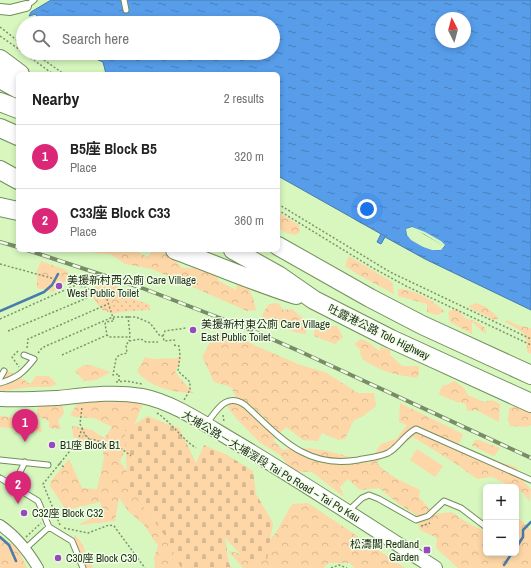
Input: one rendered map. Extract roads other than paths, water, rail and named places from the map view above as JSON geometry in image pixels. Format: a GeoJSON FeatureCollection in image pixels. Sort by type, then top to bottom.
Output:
{"type":"FeatureCollection","features":[{"type":"Feature","properties":{"kind":"highway"},"geometry":{"type":"LineString","coordinates":[[0,58],[18,72]]}},
{"type":"Feature","properties":{"kind":"highway"},"geometry":{"type":"LineString","coordinates":[[0,79],[16,88]]}},
{"type":"Feature","properties":{"kind":"highway"},"geometry":{"type":"LineString","coordinates":[[0,102],[16,108]]}},
{"type":"Feature","properties":{"kind":"highway"},"geometry":{"type":"LineString","coordinates":[[0,128],[16,135]]}},
{"type":"Feature","properties":{"kind":"highway"},"geometry":{"type":"LineString","coordinates":[[0,170],[16,179]]}},
{"type":"Feature","properties":{"kind":"highway"},"geometry":{"type":"LineString","coordinates":[[0,207],[16,211]]}},
{"type":"Feature","properties":{"kind":"highway"},"geometry":{"type":"LineString","coordinates":[[280,247],[370,298],[531,375]]}},
{"type":"Feature","properties":{"kind":"highway"},"geometry":{"type":"LineString","coordinates":[[181,252],[250,280],[314,300]]}},
{"type":"Feature","properties":{"kind":"highway","name":"吐露港公路 Tolo Highway"},"geometry":{"type":"LineString","coordinates":[[237,252],[278,275],[314,300],[390,339],[531,403]]}},
{"type":"Feature","properties":{"kind":"main road","name":"大埔公路－大埔滘段 Tai Po Road – Tai Po Kau"},"geometry":{"type":"LineString","coordinates":[[0,399],[44,399],[104,394],[126,394],[143,396],[162,402],[206,424],[347,511],[435,568]]}},
{"type":"Feature","properties":{"kind":"street"},"geometry":{"type":"LineString","coordinates":[[0,9],[10,10],[30,3]]}},
{"type":"Feature","properties":{"kind":"street"},"geometry":{"type":"LineString","coordinates":[[0,525],[25,544],[38,568]]}},
{"type":"Feature","properties":{"kind":"lane"},"geometry":{"type":"LineString","coordinates":[[124,0],[126,10]]}},
{"type":"Feature","properties":{"kind":"lane"},"geometry":{"type":"LineString","coordinates":[[0,383],[13,380],[26,369],[34,359],[24,355]]}},
{"type":"Feature","properties":{"kind":"lane"},"geometry":{"type":"LineString","coordinates":[[0,378],[4,371]]}},
{"type":"Feature","properties":{"kind":"lane"},"geometry":{"type":"LineString","coordinates":[[206,424],[223,404],[229,401],[237,401],[245,405],[292,447],[307,455],[329,460],[352,461],[386,454],[396,449],[410,432],[416,429],[531,480]]}},
{"type":"Feature","properties":{"kind":"lane"},"geometry":{"type":"LineString","coordinates":[[0,460],[48,465]]}},
{"type":"Feature","properties":{"kind":"lane"},"geometry":{"type":"LineString","coordinates":[[13,486],[24,462]]}},
{"type":"Feature","properties":{"kind":"lane"},"geometry":{"type":"LineString","coordinates":[[0,478],[38,501],[49,527],[72,541],[83,568]]}},
{"type":"Feature","properties":{"kind":"lane"},"geometry":{"type":"LineString","coordinates":[[347,511],[362,498],[369,495],[416,520],[428,516],[444,501],[461,508],[483,525]]}},
{"type":"Feature","properties":{"kind":"lane"},"geometry":{"type":"LineString","coordinates":[[25,544],[49,527]]}},
{"type":"Feature","properties":{"kind":"water"},"geometry":{"type":"Polygon","coordinates":[[[51,0],[531,0],[531,310],[425,259],[385,237],[381,244],[377,242],[381,234],[280,177],[280,72],[106,72],[103,62],[98,60],[280,60],[280,16],[36,16],[36,14],[29,16],[31,12],[51,0]],[[412,227],[406,229],[407,235],[423,247],[440,250],[445,246],[412,227]]]}},
{"type":"Feature","properties":{"kind":"waterway"},"geometry":{"type":"LineString","coordinates":[[0,311],[44,292],[52,285],[58,274]]}},
{"type":"Feature","properties":{"kind":"waterway"},"geometry":{"type":"LineString","coordinates":[[519,543],[523,537],[523,530],[531,522]]}},
{"type":"Feature","properties":{"kind":"waterway"},"geometry":{"type":"LineString","coordinates":[[0,537],[9,545],[16,561]]}},
{"type":"Feature","properties":{"kind":"waterway"},"geometry":{"type":"LineString","coordinates":[[504,565],[510,556]]}},
{"type":"Feature","properties":{"kind":"railway"},"geometry":{"type":"LineString","coordinates":[[0,242],[16,246]]}},
{"type":"Feature","properties":{"kind":"railway"},"geometry":{"type":"LineString","coordinates":[[33,252],[142,288],[251,330],[531,458]]}},
{"type":"Feature","properties":{"kind":"place","name":"美援新村西公廁 Care Village West Public Toilet"},"geometry":{"type":"Point","coordinates":[59,286]}},
{"type":"Feature","properties":{"kind":"place","name":"美援新村東公廁 Care Village East Public Toilet"},"geometry":{"type":"Point","coordinates":[193,330]}},
{"type":"Feature","properties":{"kind":"place","name":"B5座 Block B5"},"geometry":{"type":"Point","coordinates":[25,442]}},
{"type":"Feature","properties":{"kind":"place","name":"B1座 Block B1"},"geometry":{"type":"Point","coordinates":[52,445]}},
{"type":"Feature","properties":{"kind":"place","name":"C33座 Block C33"},"geometry":{"type":"Point","coordinates":[18,504]}},
{"type":"Feature","properties":{"kind":"place","name":"C32座 Block C32"},"geometry":{"type":"Point","coordinates":[24,513]}},
{"type":"Feature","properties":{"kind":"place","name":"松濤閣 Redland Garden"},"geometry":{"type":"Point","coordinates":[427,550]}},
{"type":"Feature","properties":{"kind":"place","name":"C30座 Block C30"},"geometry":{"type":"Point","coordinates":[58,558]}}]}
